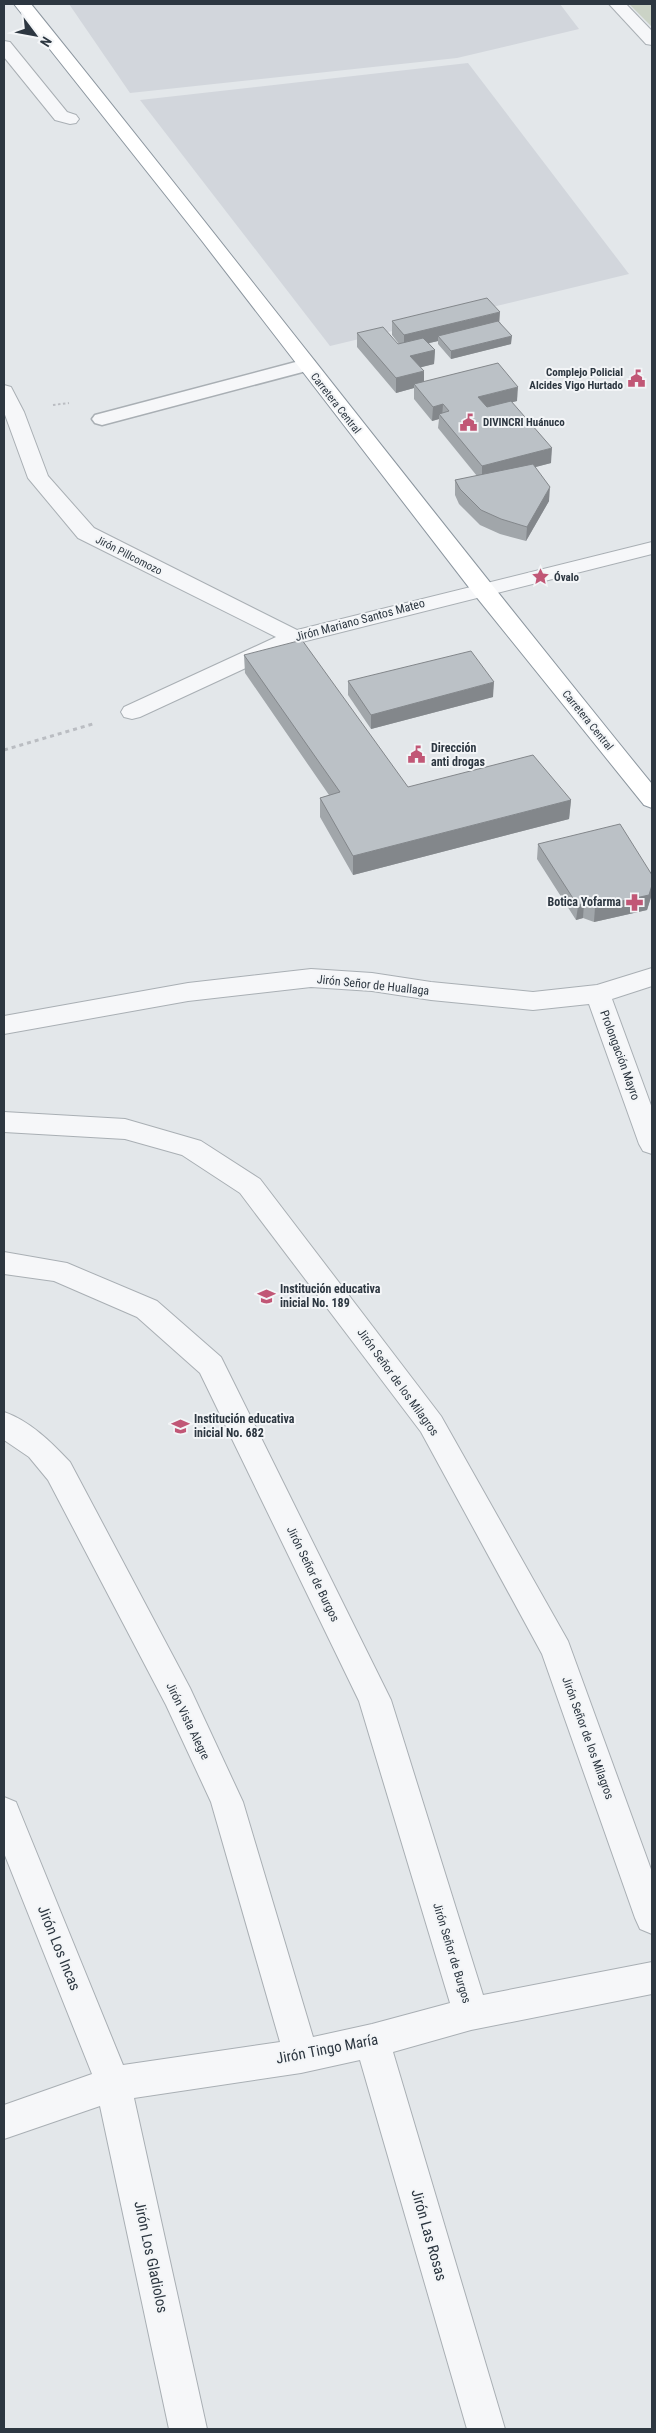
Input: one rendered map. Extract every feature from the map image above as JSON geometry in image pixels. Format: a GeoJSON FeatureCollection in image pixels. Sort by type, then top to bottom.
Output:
{"type":"FeatureCollection","features":[{"type":"Feature","properties":{"kind":"highway","name":"Carretera Central"},"geometry":{"type":"LineString","coordinates":[[22,4],[210,237],[307,365],[482,589],[652,800]]}},
{"type":"Feature","properties":{"kind":"street"},"geometry":{"type":"LineString","coordinates":[[617,4],[652,40]]}},
{"type":"Feature","properties":{"kind":"street"},"geometry":{"type":"LineString","coordinates":[[4,46],[61,116],[70,120]]}},
{"type":"Feature","properties":{"kind":"street","name":"Jirón Pillcomozo"},"geometry":{"type":"LineString","coordinates":[[4,391],[14,412],[38,478],[86,533],[294,637]]}},
{"type":"Feature","properties":{"kind":"street","name":"Jirón Mariano Santos Mateo"},"geometry":{"type":"LineString","coordinates":[[132,712],[294,637],[652,548]]}},
{"type":"Feature","properties":{"kind":"street","name":"Jirón Señor de Huallaga"},"geometry":{"type":"LineString","coordinates":[[4,1025],[188,992],[310,978],[372,982],[440,992],[533,1000],[598,994],[652,977]]}},
{"type":"Feature","properties":{"kind":"street","name":"Prolongación Mayro"},"geometry":{"type":"LineString","coordinates":[[598,994],[652,1144]]}},
{"type":"Feature","properties":{"kind":"street","name":"Jirón Señor de los Milagros"},"geometry":{"type":"LineString","coordinates":[[4,1122],[125,1129],[191,1148],[250,1186],[431,1424],[557,1651],[652,1918]]}},
{"type":"Feature","properties":{"kind":"street","name":"Jirón Señor de Burgos"},"geometry":{"type":"LineString","coordinates":[[4,1263],[57,1271],[99,1287],[147,1309],[211,1365],[375,1700],[471,2014]]}},
{"type":"Feature","properties":{"kind":"street","name":"Jirón Vista Alegre"},"geometry":{"type":"LineString","coordinates":[[4,1424],[39,1449],[59,1471],[179,1698],[227,1802],[301,2056]]}},
{"type":"Feature","properties":{"kind":"street","name":"Jirón Los Incas"},"geometry":{"type":"LineString","coordinates":[[4,1812],[113,2084]]}},
{"type":"Feature","properties":{"kind":"street","name":"Jirón Tingo María"},"geometry":{"type":"LineString","coordinates":[[4,2122],[113,2084],[301,2056],[372,2041],[471,2014],[652,1978]]}},
{"type":"Feature","properties":{"kind":"street","name":"Jirón Las Rosas"},"geometry":{"type":"LineString","coordinates":[[372,2041],[486,2429]]}},
{"type":"Feature","properties":{"kind":"street","name":"Jirón Los Gladiolos"},"geometry":{"type":"LineString","coordinates":[[113,2084],[188,2429]]}},
{"type":"Feature","properties":{"kind":"lane"},"geometry":{"type":"LineString","coordinates":[[102,419],[307,365]]}},
{"type":"Feature","properties":{"kind":"path"},"geometry":{"type":"LineString","coordinates":[[14,412],[82,400],[102,419]]}},
{"type":"Feature","properties":{"kind":"path"},"geometry":{"type":"LineString","coordinates":[[4,750],[132,712]]}},
{"type":"Feature","properties":{"kind":"shaded area"},"geometry":{"type":"Polygon","coordinates":[[[69,4],[560,4],[579,29],[457,58],[130,93],[69,4]]]}},
{"type":"Feature","properties":{"kind":"shaded area"},"geometry":{"type":"Polygon","coordinates":[[[629,4],[652,4],[652,27],[629,4]]]}},
{"type":"Feature","properties":{"kind":"shaded area"},"geometry":{"type":"Polygon","coordinates":[[[468,63],[629,274],[330,346],[140,100],[468,63]]]}},
{"type":"Feature","properties":{"kind":"building"},"geometry":{"type":"Polygon","coordinates":[[[487,298],[500,312],[404,335],[392,321],[487,298]]]}},
{"type":"Feature","properties":{"kind":"building"},"geometry":{"type":"Polygon","coordinates":[[[498,321],[512,336],[451,351],[438,336],[498,321]]]}},
{"type":"Feature","properties":{"kind":"building"},"geometry":{"type":"Polygon","coordinates":[[[383,327],[398,344],[423,338],[435,350],[410,356],[424,371],[396,378],[357,333],[383,327]]]}},
{"type":"Feature","properties":{"kind":"building"},"geometry":{"type":"Polygon","coordinates":[[[498,363],[518,387],[478,397],[487,407],[511,401],[552,448],[482,466],[439,414],[449,411],[443,404],[433,407],[414,384],[498,363]]]}},
{"type":"Feature","properties":{"kind":"building"},"geometry":{"type":"Polygon","coordinates":[[[533,464],[550,487],[527,527],[501,519],[481,510],[460,489],[455,480],[533,464]]]}},
{"type":"Feature","properties":{"kind":"building"},"geometry":{"type":"Polygon","coordinates":[[[302,640],[408,787],[533,755],[571,800],[353,856],[320,798],[340,792],[244,655],[302,640]]]}},
{"type":"Feature","properties":{"kind":"building"},"geometry":{"type":"Polygon","coordinates":[[[471,651],[494,682],[371,715],[348,681],[471,651]]]}},
{"type":"Feature","properties":{"kind":"building"},"geometry":{"type":"Polygon","coordinates":[[[620,824],[652,875],[649,895],[595,907],[584,903],[578,906],[538,844],[620,824]]]}},
{"type":"Feature","properties":{"kind":"place","name":"Complejo Policial Alcides Vigo Hurtado"},"geometry":{"type":"Point","coordinates":[637,378]}},
{"type":"Feature","properties":{"kind":"place","name":"DIVINCRI Huánuco"},"geometry":{"type":"Point","coordinates":[469,422]}},
{"type":"Feature","properties":{"kind":"place","name":"Óvalo"},"geometry":{"type":"Point","coordinates":[540,577]}},
{"type":"Feature","properties":{"kind":"place","name":"Dirección anti drogas"},"geometry":{"type":"Point","coordinates":[417,755]}},
{"type":"Feature","properties":{"kind":"place","name":"Botica Yofarma"},"geometry":{"type":"Point","coordinates":[635,902]}},
{"type":"Feature","properties":{"kind":"place","name":"Institución educativa inicial No. 189"},"geometry":{"type":"Point","coordinates":[266,1296]}},
{"type":"Feature","properties":{"kind":"place","name":"Institución educativa inicial No. 682"},"geometry":{"type":"Point","coordinates":[180,1426]}}]}
